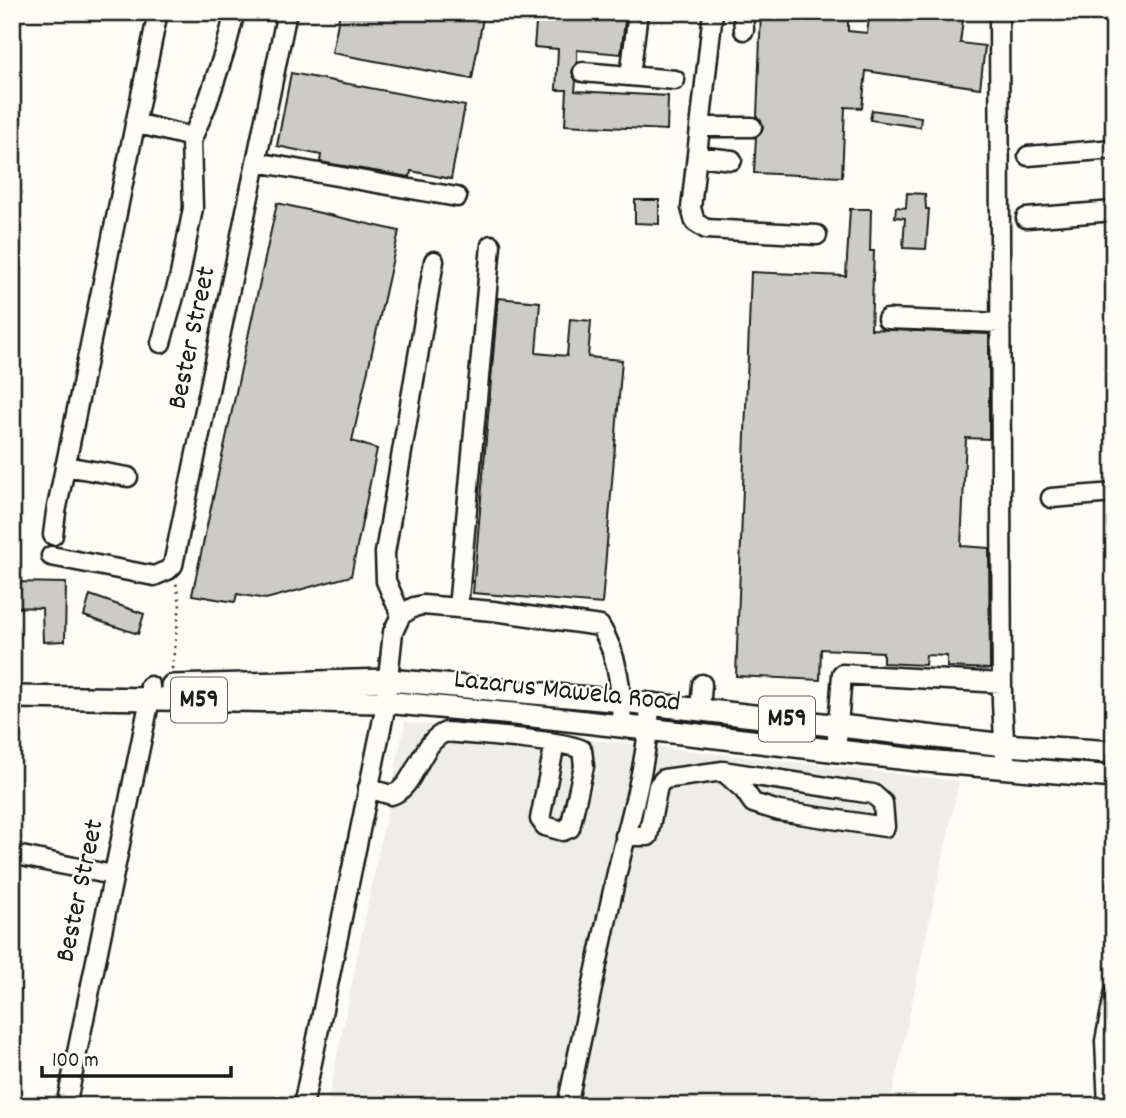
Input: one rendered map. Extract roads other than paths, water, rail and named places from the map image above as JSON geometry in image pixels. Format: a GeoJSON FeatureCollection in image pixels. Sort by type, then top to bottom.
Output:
{"type":"FeatureCollection","features":[{"type":"Feature","properties":{"kind":"main road","name":"Lazarus Mawela Road"},"geometry":{"type":"LineString","coordinates":[[12,698],[388,680],[622,701],[1005,745],[1114,752]]}},
{"type":"Feature","properties":{"kind":"main road","name":"Lazarus Mawela Road"},"geometry":{"type":"LineString","coordinates":[[12,687],[385,702],[836,752],[1114,777]]}},
{"type":"Feature","properties":{"kind":"street"},"geometry":{"type":"LineString","coordinates":[[53,535],[158,12]]}},
{"type":"Feature","properties":{"kind":"street"},"geometry":{"type":"LineString","coordinates":[[161,343],[180,275],[193,208],[192,137],[204,112],[235,12]]}},
{"type":"Feature","properties":{"kind":"street","name":"Bester Street"},"geometry":{"type":"LineString","coordinates":[[51,556],[154,576],[173,565],[287,12]]}},
{"type":"Feature","properties":{"kind":"street"},"geometry":{"type":"LineString","coordinates":[[629,76],[638,12]]}},
{"type":"Feature","properties":{"kind":"street"},"geometry":{"type":"LineString","coordinates":[[713,12],[691,208],[695,222],[706,229],[817,235]]}},
{"type":"Feature","properties":{"kind":"street"},"geometry":{"type":"LineString","coordinates":[[999,12],[1002,682],[1005,769]]}},
{"type":"Feature","properties":{"kind":"street"},"geometry":{"type":"LineString","coordinates":[[583,72],[676,80]]}},
{"type":"Feature","properties":{"kind":"street"},"geometry":{"type":"LineString","coordinates":[[135,123],[192,137]]}},
{"type":"Feature","properties":{"kind":"street"},"geometry":{"type":"LineString","coordinates":[[700,127],[752,127]]}},
{"type":"Feature","properties":{"kind":"street"},"geometry":{"type":"LineString","coordinates":[[1027,156],[1114,149]]}},
{"type":"Feature","properties":{"kind":"street"},"geometry":{"type":"LineString","coordinates":[[697,156],[732,160]]}},
{"type":"Feature","properties":{"kind":"street"},"geometry":{"type":"LineString","coordinates":[[256,162],[457,197]]}},
{"type":"Feature","properties":{"kind":"street"},"geometry":{"type":"LineString","coordinates":[[1026,218],[1114,211]]}},
{"type":"Feature","properties":{"kind":"street"},"geometry":{"type":"LineString","coordinates":[[458,608],[491,245]]}},
{"type":"Feature","properties":{"kind":"street"},"geometry":{"type":"LineString","coordinates":[[401,615],[386,581],[384,552],[434,261]]}},
{"type":"Feature","properties":{"kind":"street"},"geometry":{"type":"LineString","coordinates":[[887,319],[1001,323]]}},
{"type":"Feature","properties":{"kind":"street"},"geometry":{"type":"LineString","coordinates":[[65,467],[128,477]]}},
{"type":"Feature","properties":{"kind":"street"},"geometry":{"type":"LineString","coordinates":[[1051,498],[1114,493]]}},
{"type":"Feature","properties":{"kind":"street"},"geometry":{"type":"LineString","coordinates":[[303,1106],[385,702],[393,632],[401,615],[414,607],[424,605],[600,626],[609,644],[622,701],[621,727]]}},
{"type":"Feature","properties":{"kind":"street"},"geometry":{"type":"LineString","coordinates":[[836,752],[842,674],[1002,682]]}},
{"type":"Feature","properties":{"kind":"street"},"geometry":{"type":"LineString","coordinates":[[700,710],[702,684]]}},
{"type":"Feature","properties":{"kind":"street","name":"Bester Street"},"geometry":{"type":"LineString","coordinates":[[66,1106],[112,875],[156,691]]}},
{"type":"Feature","properties":{"kind":"street"},"geometry":{"type":"LineString","coordinates":[[567,1106],[635,799],[649,730],[650,704]]}},
{"type":"Feature","properties":{"kind":"street"},"geometry":{"type":"LineString","coordinates":[[368,788],[391,795],[401,790],[434,738],[446,732],[555,743],[577,746],[582,750],[584,766],[570,828],[563,831],[545,826],[540,819],[555,743]]}},
{"type":"Feature","properties":{"kind":"street"},"geometry":{"type":"LineString","coordinates":[[625,836],[648,836],[658,786],[664,779],[723,771],[873,794],[883,803],[885,827],[779,811],[753,803],[744,790],[723,771]]}},
{"type":"Feature","properties":{"kind":"street"},"geometry":{"type":"LineString","coordinates":[[12,854],[112,875]]}},
{"type":"Feature","properties":{"kind":"street"},"geometry":{"type":"LineString","coordinates":[[1108,1106],[1105,1041],[1114,995]]}}]}
